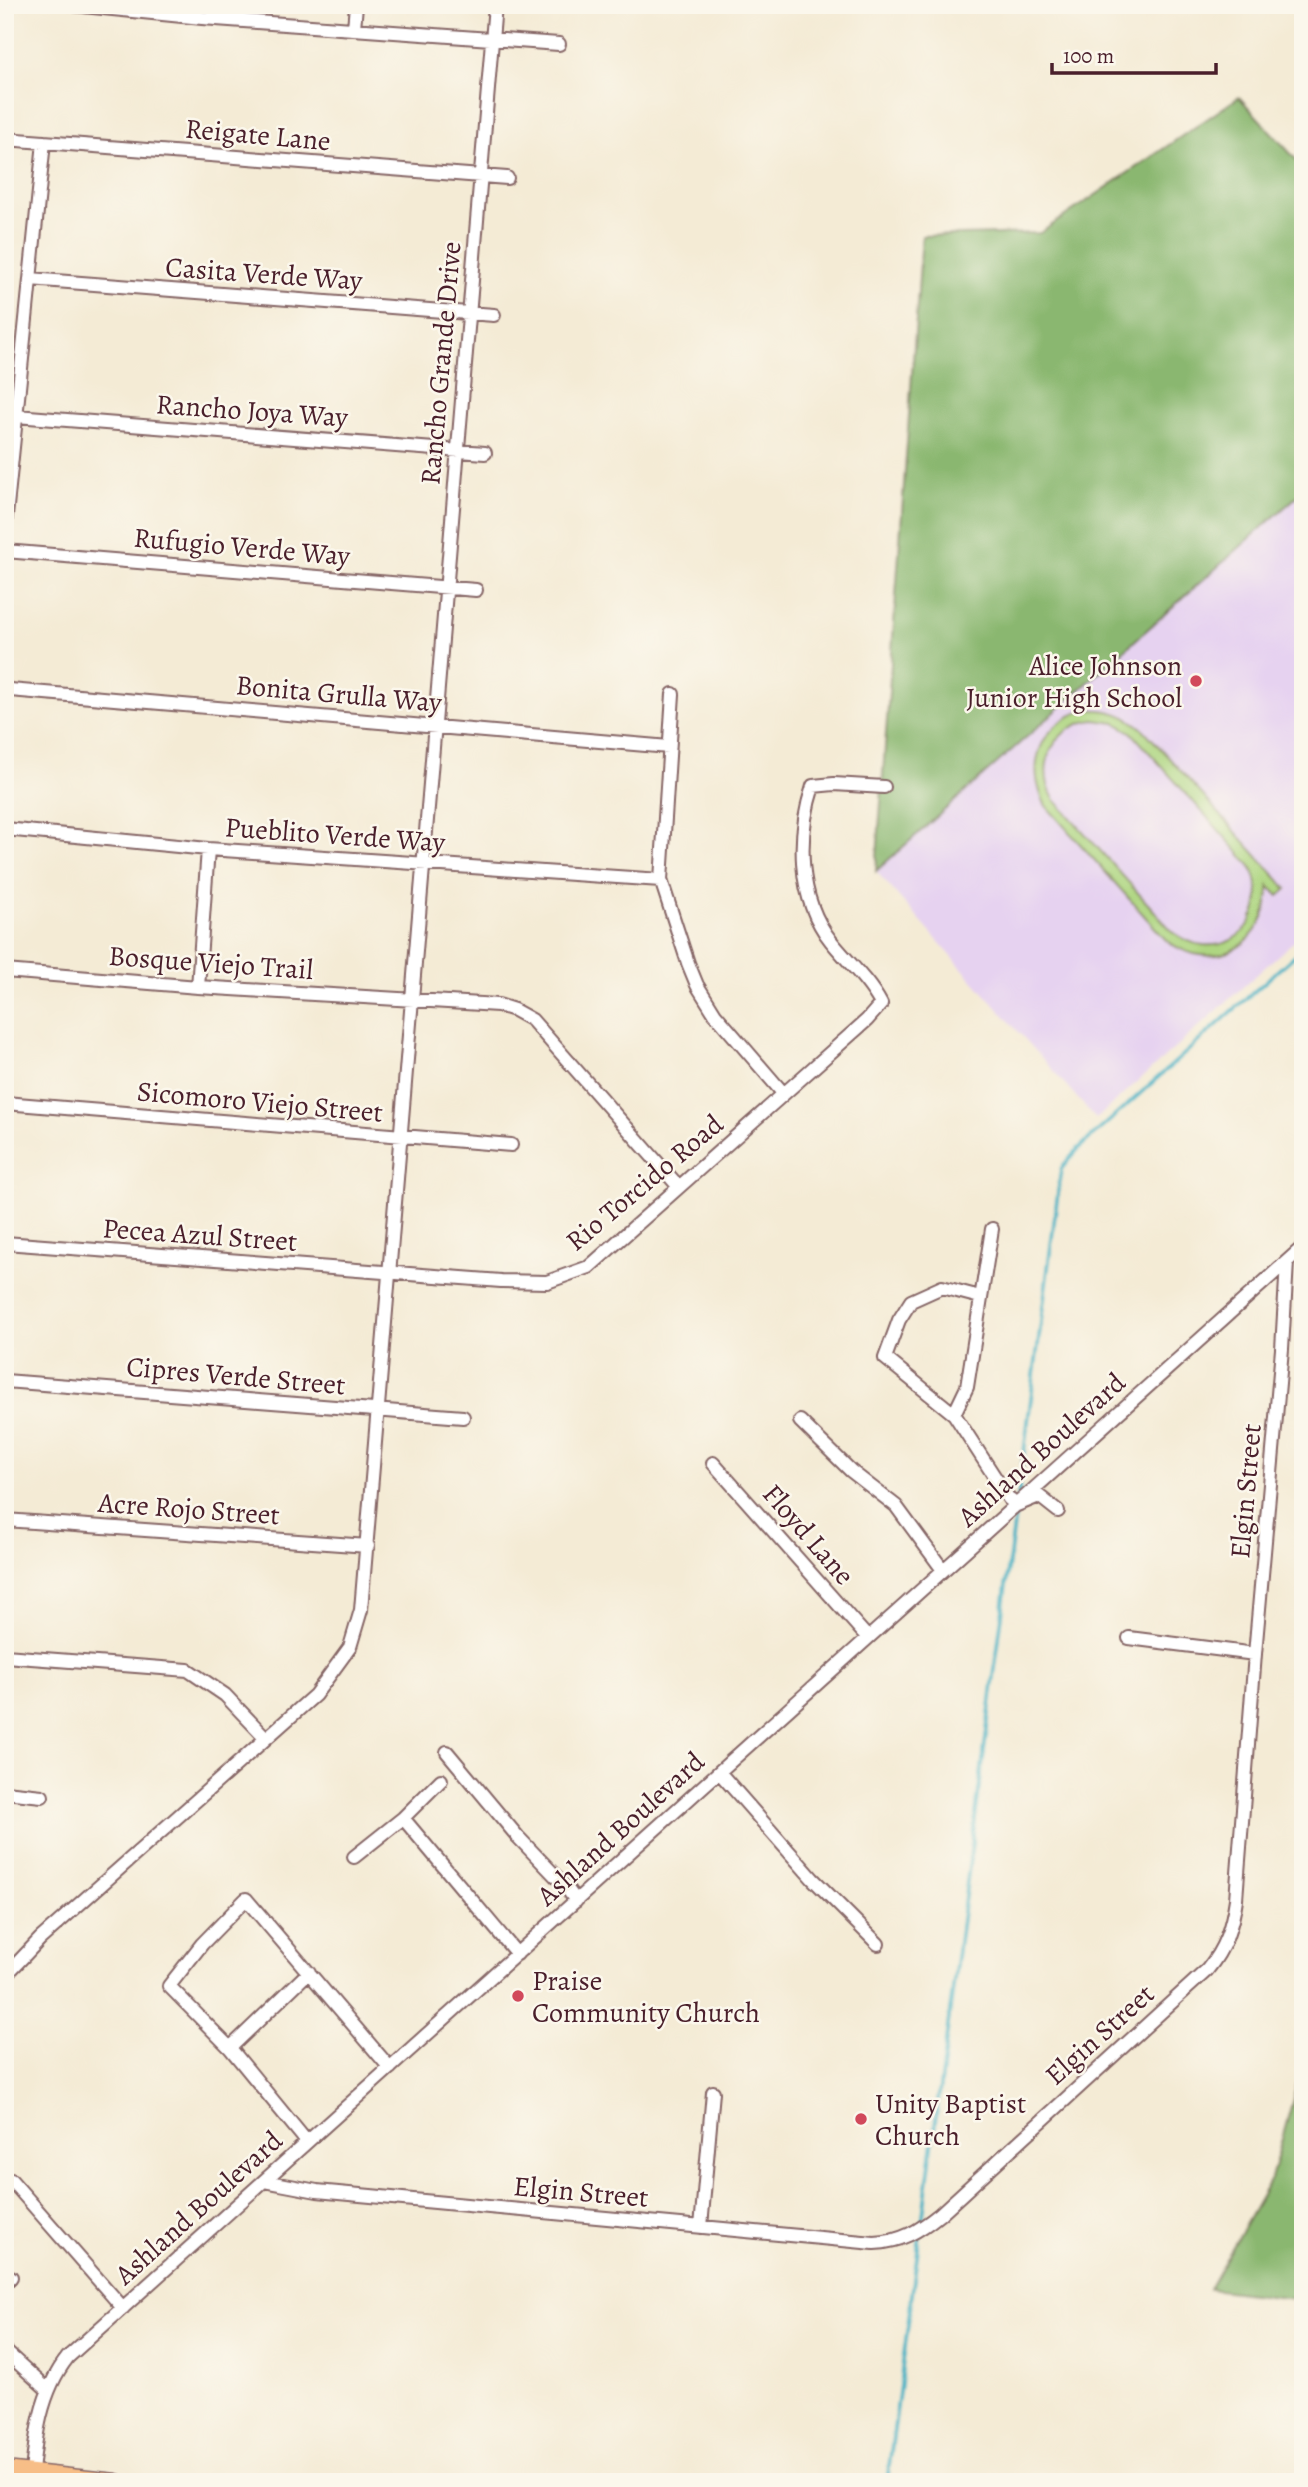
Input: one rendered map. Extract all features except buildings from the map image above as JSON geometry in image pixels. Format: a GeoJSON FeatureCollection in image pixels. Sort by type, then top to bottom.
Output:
{"type":"FeatureCollection","features":[{"type":"Feature","properties":{"kind":"main road"},"geometry":{"type":"LineString","coordinates":[[5,2470],[31,2477],[116,2482]]}},
{"type":"Feature","properties":{"kind":"street"},"geometry":{"type":"LineString","coordinates":[[72,5],[203,11],[354,28],[559,44]]}},
{"type":"Feature","properties":{"kind":"street"},"geometry":{"type":"LineString","coordinates":[[354,28],[356,5]]}},
{"type":"Feature","properties":{"kind":"street","name":"Rancho Grande Drive"},"geometry":{"type":"LineString","coordinates":[[5,1976],[40,1939],[314,1695],[350,1647],[361,1610],[369,1546],[495,5]]}},
{"type":"Feature","properties":{"kind":"street","name":"Reigate Lane"},"geometry":{"type":"LineString","coordinates":[[5,139],[507,178]]}},
{"type":"Feature","properties":{"kind":"street"},"geometry":{"type":"LineString","coordinates":[[5,526],[44,142]]}},
{"type":"Feature","properties":{"kind":"street","name":"Casita Verde Way"},"geometry":{"type":"LineString","coordinates":[[30,279],[494,315]]}},
{"type":"Feature","properties":{"kind":"street","name":"Rancho Joya Way"},"geometry":{"type":"LineString","coordinates":[[16,416],[485,453]]}},
{"type":"Feature","properties":{"kind":"street","name":"Rufugio Verde Way"},"geometry":{"type":"LineString","coordinates":[[5,551],[476,590]]}},
{"type":"Feature","properties":{"kind":"street","name":"Bonita Grulla Way"},"geometry":{"type":"LineString","coordinates":[[5,687],[10,690],[669,747]]}},
{"type":"Feature","properties":{"kind":"street"},"geometry":{"type":"LineString","coordinates":[[673,694],[661,880],[697,985],[715,1014],[783,1093]]}},
{"type":"Feature","properties":{"kind":"street","name":"Rio Torcido Road"},"geometry":{"type":"LineString","coordinates":[[391,1273],[547,1282],[589,1267],[867,1020],[881,1004],[870,984],[827,935],[811,905],[804,878],[803,851],[807,804],[813,786],[834,784],[884,787]]}},
{"type":"Feature","properties":{"kind":"street","name":"Pueblito Verde Way"},"geometry":{"type":"LineString","coordinates":[[5,829],[424,866],[661,880]]}},
{"type":"Feature","properties":{"kind":"street"},"geometry":{"type":"LineString","coordinates":[[198,987],[208,849]]}},
{"type":"Feature","properties":{"kind":"street","name":"Bosque Viejo Trail"},"geometry":{"type":"LineString","coordinates":[[5,971],[198,987],[498,1005],[514,1010],[532,1020],[679,1187]]}},
{"type":"Feature","properties":{"kind":"street","name":"Sicomoro Viejo Street"},"geometry":{"type":"LineString","coordinates":[[5,1103],[511,1145]]}},
{"type":"Feature","properties":{"kind":"street"},"geometry":{"type":"LineString","coordinates":[[954,1414],[967,1387],[992,1229]]}},
{"type":"Feature","properties":{"kind":"street","name":"Pecea Azul Street"},"geometry":{"type":"LineString","coordinates":[[5,1243],[391,1273]]}},
{"type":"Feature","properties":{"kind":"street","name":"Ashland Boulevard"},"geometry":{"type":"LineString","coordinates":[[31,2477],[36,2438],[48,2390],[57,2371],[68,2357],[1303,1247]]}},
{"type":"Feature","properties":{"kind":"street","name":"Elgin Street"},"geometry":{"type":"LineString","coordinates":[[264,2181],[317,2191],[874,2243],[891,2243],[908,2237],[940,2214],[1207,1970],[1227,1941],[1235,1912],[1287,1262]]}},
{"type":"Feature","properties":{"kind":"street"},"geometry":{"type":"LineString","coordinates":[[980,1297],[942,1287],[911,1301],[899,1320],[885,1358],[954,1414],[1009,1500],[1017,1505],[1039,1496],[1058,1511]]}},
{"type":"Feature","properties":{"kind":"street","name":"Cipres Verde Street"},"geometry":{"type":"LineString","coordinates":[[5,1381],[463,1417]]}},
{"type":"Feature","properties":{"kind":"street"},"geometry":{"type":"LineString","coordinates":[[800,1421],[851,1471],[896,1506],[943,1570]]}},
{"type":"Feature","properties":{"kind":"street","name":"Floyd Lane"},"geometry":{"type":"LineString","coordinates":[[713,1463],[868,1638]]}},
{"type":"Feature","properties":{"kind":"street","name":"Acre Rojo Street"},"geometry":{"type":"LineString","coordinates":[[5,1520],[369,1546]]}},
{"type":"Feature","properties":{"kind":"street"},"geometry":{"type":"LineString","coordinates":[[1129,1638],[1255,1654]]}},
{"type":"Feature","properties":{"kind":"street"},"geometry":{"type":"LineString","coordinates":[[5,1656],[188,1670],[225,1695],[266,1738]]}},
{"type":"Feature","properties":{"kind":"street"},"geometry":{"type":"LineString","coordinates":[[447,1752],[576,1901]]}},
{"type":"Feature","properties":{"kind":"street"},"geometry":{"type":"LineString","coordinates":[[719,1772],[813,1879],[878,1944]]}},
{"type":"Feature","properties":{"kind":"street"},"geometry":{"type":"LineString","coordinates":[[354,1857],[404,1818],[441,1780]]}},
{"type":"Feature","properties":{"kind":"street"},"geometry":{"type":"LineString","coordinates":[[5,1792],[42,1796]]}},
{"type":"Feature","properties":{"kind":"street"},"geometry":{"type":"LineString","coordinates":[[404,1818],[517,1954]]}},
{"type":"Feature","properties":{"kind":"street"},"geometry":{"type":"LineString","coordinates":[[307,2142],[230,2048],[169,1986],[202,1944],[246,1899],[390,2068]]}},
{"type":"Feature","properties":{"kind":"street"},"geometry":{"type":"LineString","coordinates":[[230,2048],[309,1972]]}},
{"type":"Feature","properties":{"kind":"street"},"geometry":{"type":"LineString","coordinates":[[701,2227],[713,2092]]}},
{"type":"Feature","properties":{"kind":"street"},"geometry":{"type":"LineString","coordinates":[[5,2185],[11,2180],[29,2198],[64,2243],[123,2308]]}},
{"type":"Feature","properties":{"kind":"street"},"geometry":{"type":"LineString","coordinates":[[5,2351],[48,2390]]}},
{"type":"Feature","properties":{"kind":"shaded area","name":"Alice Johnson Junior High School"},"geometry":{"type":"Polygon","coordinates":[[[1303,491],[1303,933],[1096,1119],[876,871],[1303,491]]]}},
{"type":"Feature","properties":{"kind":"green space"},"geometry":{"type":"Polygon","coordinates":[[[1239,97],[1303,167],[1303,491],[876,871],[922,236],[1040,233],[1239,97]]]}},
{"type":"Feature","properties":{"kind":"green space"},"geometry":{"type":"Polygon","coordinates":[[[1086,710],[1103,710],[1125,717],[1138,725],[1287,889],[1279,896],[1269,886],[1267,906],[1260,924],[1236,949],[1220,954],[1202,955],[1184,951],[1166,940],[1046,806],[1040,791],[1037,761],[1048,735],[1070,716],[1086,710]],[[1095,720],[1081,723],[1059,738],[1052,748],[1046,773],[1054,799],[1173,932],[1203,945],[1232,940],[1251,920],[1256,907],[1256,879],[1250,865],[1131,732],[1115,723],[1095,720]]]}},
{"type":"Feature","properties":{"kind":"green space"},"geometry":{"type":"Polygon","coordinates":[[[1303,2063],[1303,2300],[1209,2289],[1271,2179],[1303,2063]]]}},
{"type":"Feature","properties":{"kind":"waterway"},"geometry":{"type":"LineString","coordinates":[[1018,1498],[1061,1169],[1078,1149],[1303,948]]}},
{"type":"Feature","properties":{"kind":"waterway"},"geometry":{"type":"LineString","coordinates":[[922,2223],[1016,1509]]}},
{"type":"Feature","properties":{"kind":"waterway"},"geometry":{"type":"LineString","coordinates":[[887,2482],[920,2234]]}},
{"type":"Feature","properties":{"kind":"place","name":"Alice Johnson Junior High School"},"geometry":{"type":"Point","coordinates":[1196,681]}},
{"type":"Feature","properties":{"kind":"place","name":"Praise Community Church"},"geometry":{"type":"Point","coordinates":[518,1996]}},
{"type":"Feature","properties":{"kind":"place","name":"Unity Baptist Church"},"geometry":{"type":"Point","coordinates":[861,2119]}}]}
